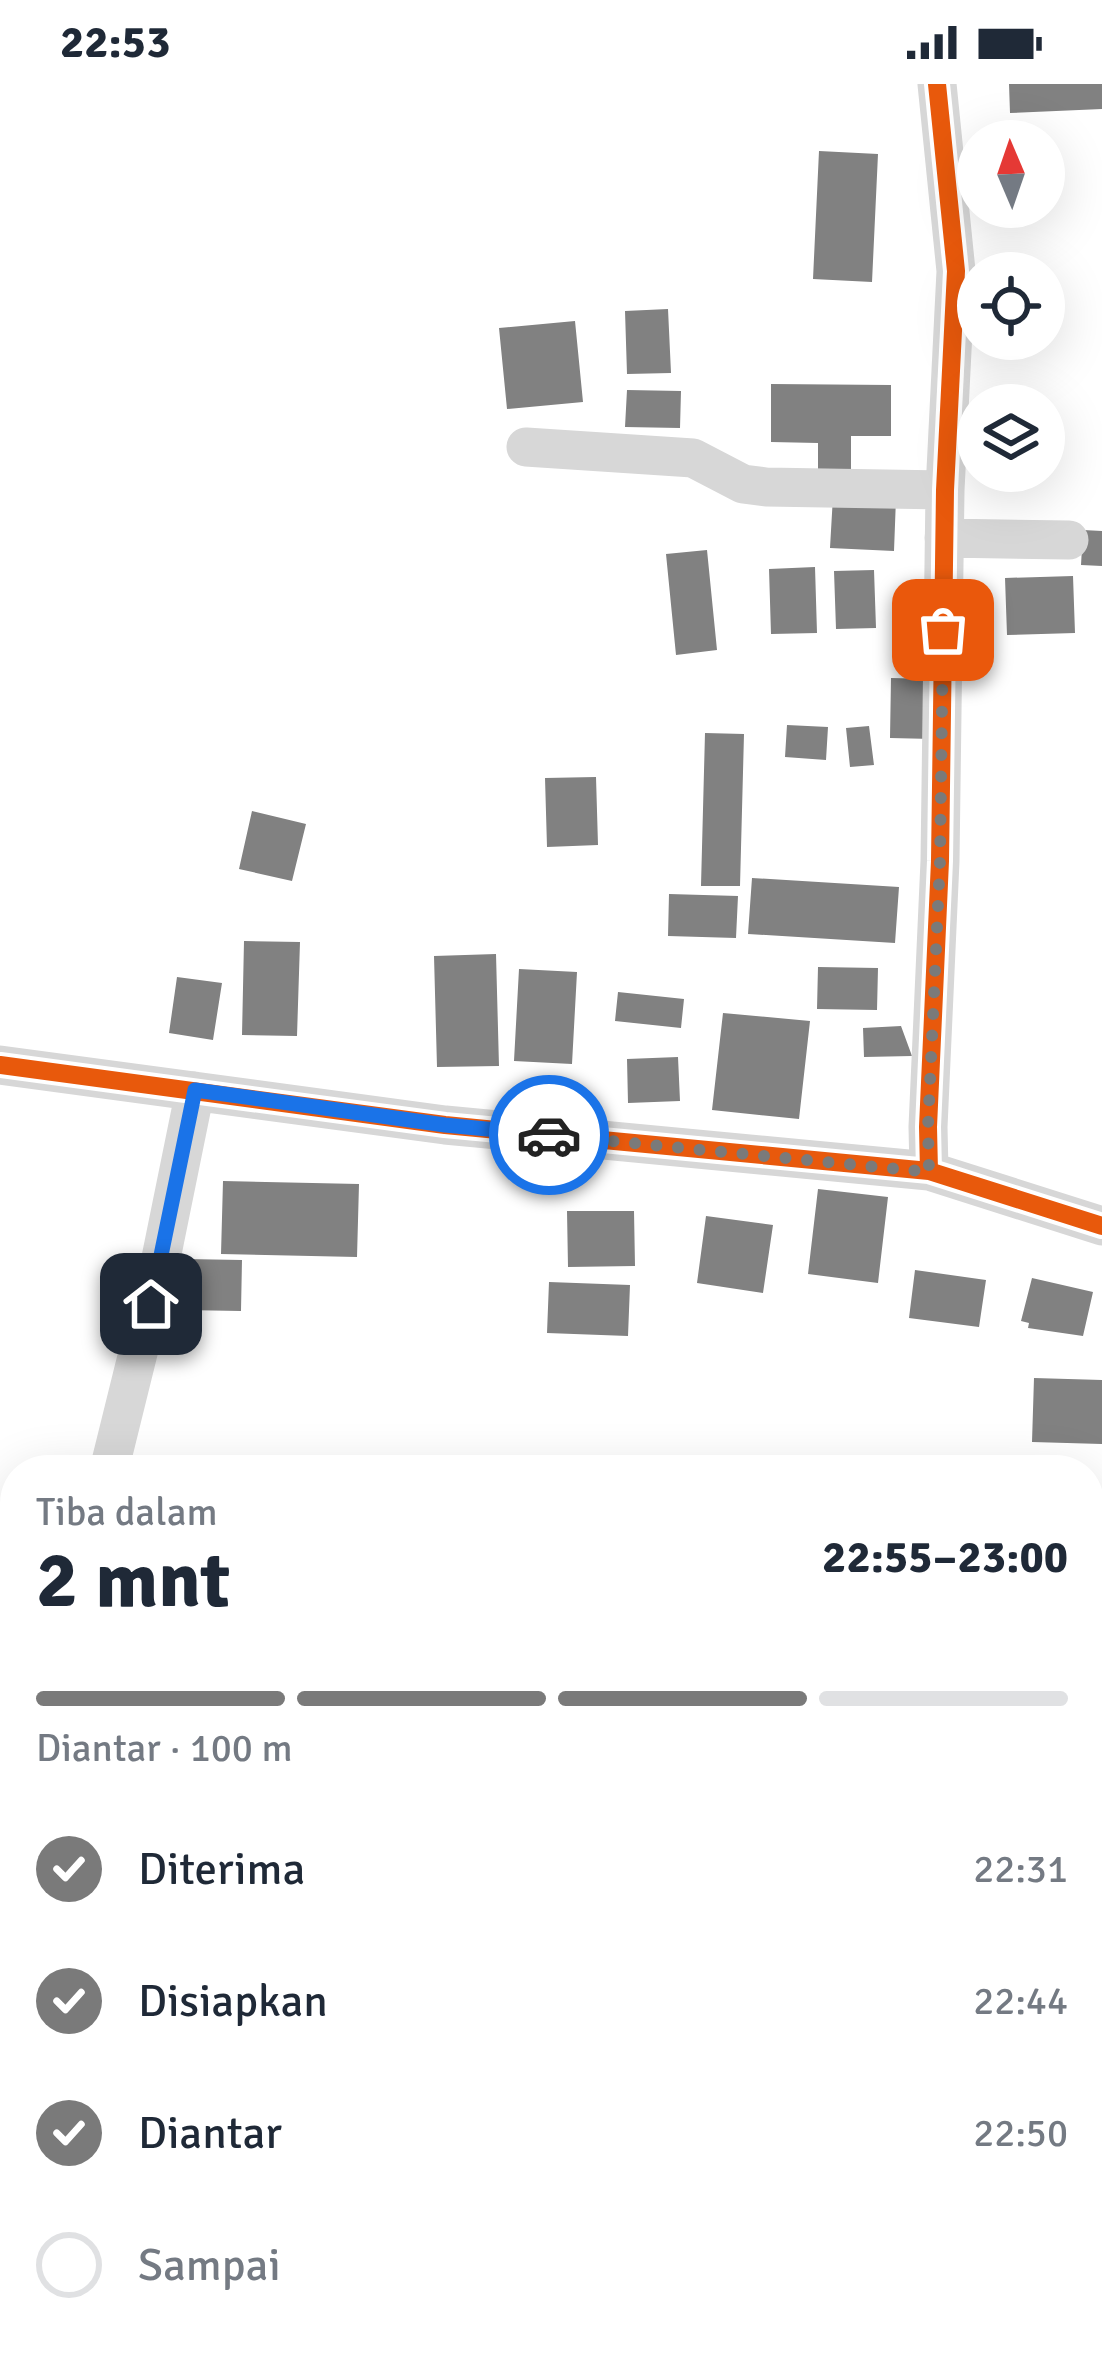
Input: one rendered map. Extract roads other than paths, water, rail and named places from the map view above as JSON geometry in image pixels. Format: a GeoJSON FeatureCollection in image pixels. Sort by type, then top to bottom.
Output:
{"type":"FeatureCollection","features":[{"type":"Feature","properties":{"kind":"street"},"geometry":{"type":"LineString","coordinates":[[929,1172],[940,861],[945,490],[956,271],[937,84]]}},
{"type":"Feature","properties":{"kind":"street"},"geometry":{"type":"LineString","coordinates":[[526,447],[693,458],[743,484],[766,487],[945,490]]}},
{"type":"Feature","properties":{"kind":"street"},"geometry":{"type":"LineString","coordinates":[[944,538],[1069,540]]}},
{"type":"Feature","properties":{"kind":"street"},"geometry":{"type":"LineString","coordinates":[[0,1065],[445,1125],[929,1172],[1102,1226]]}},
{"type":"Feature","properties":{"kind":"street"},"geometry":{"type":"LineString","coordinates":[[113,1455],[145,1330],[195,1090]]}}]}
